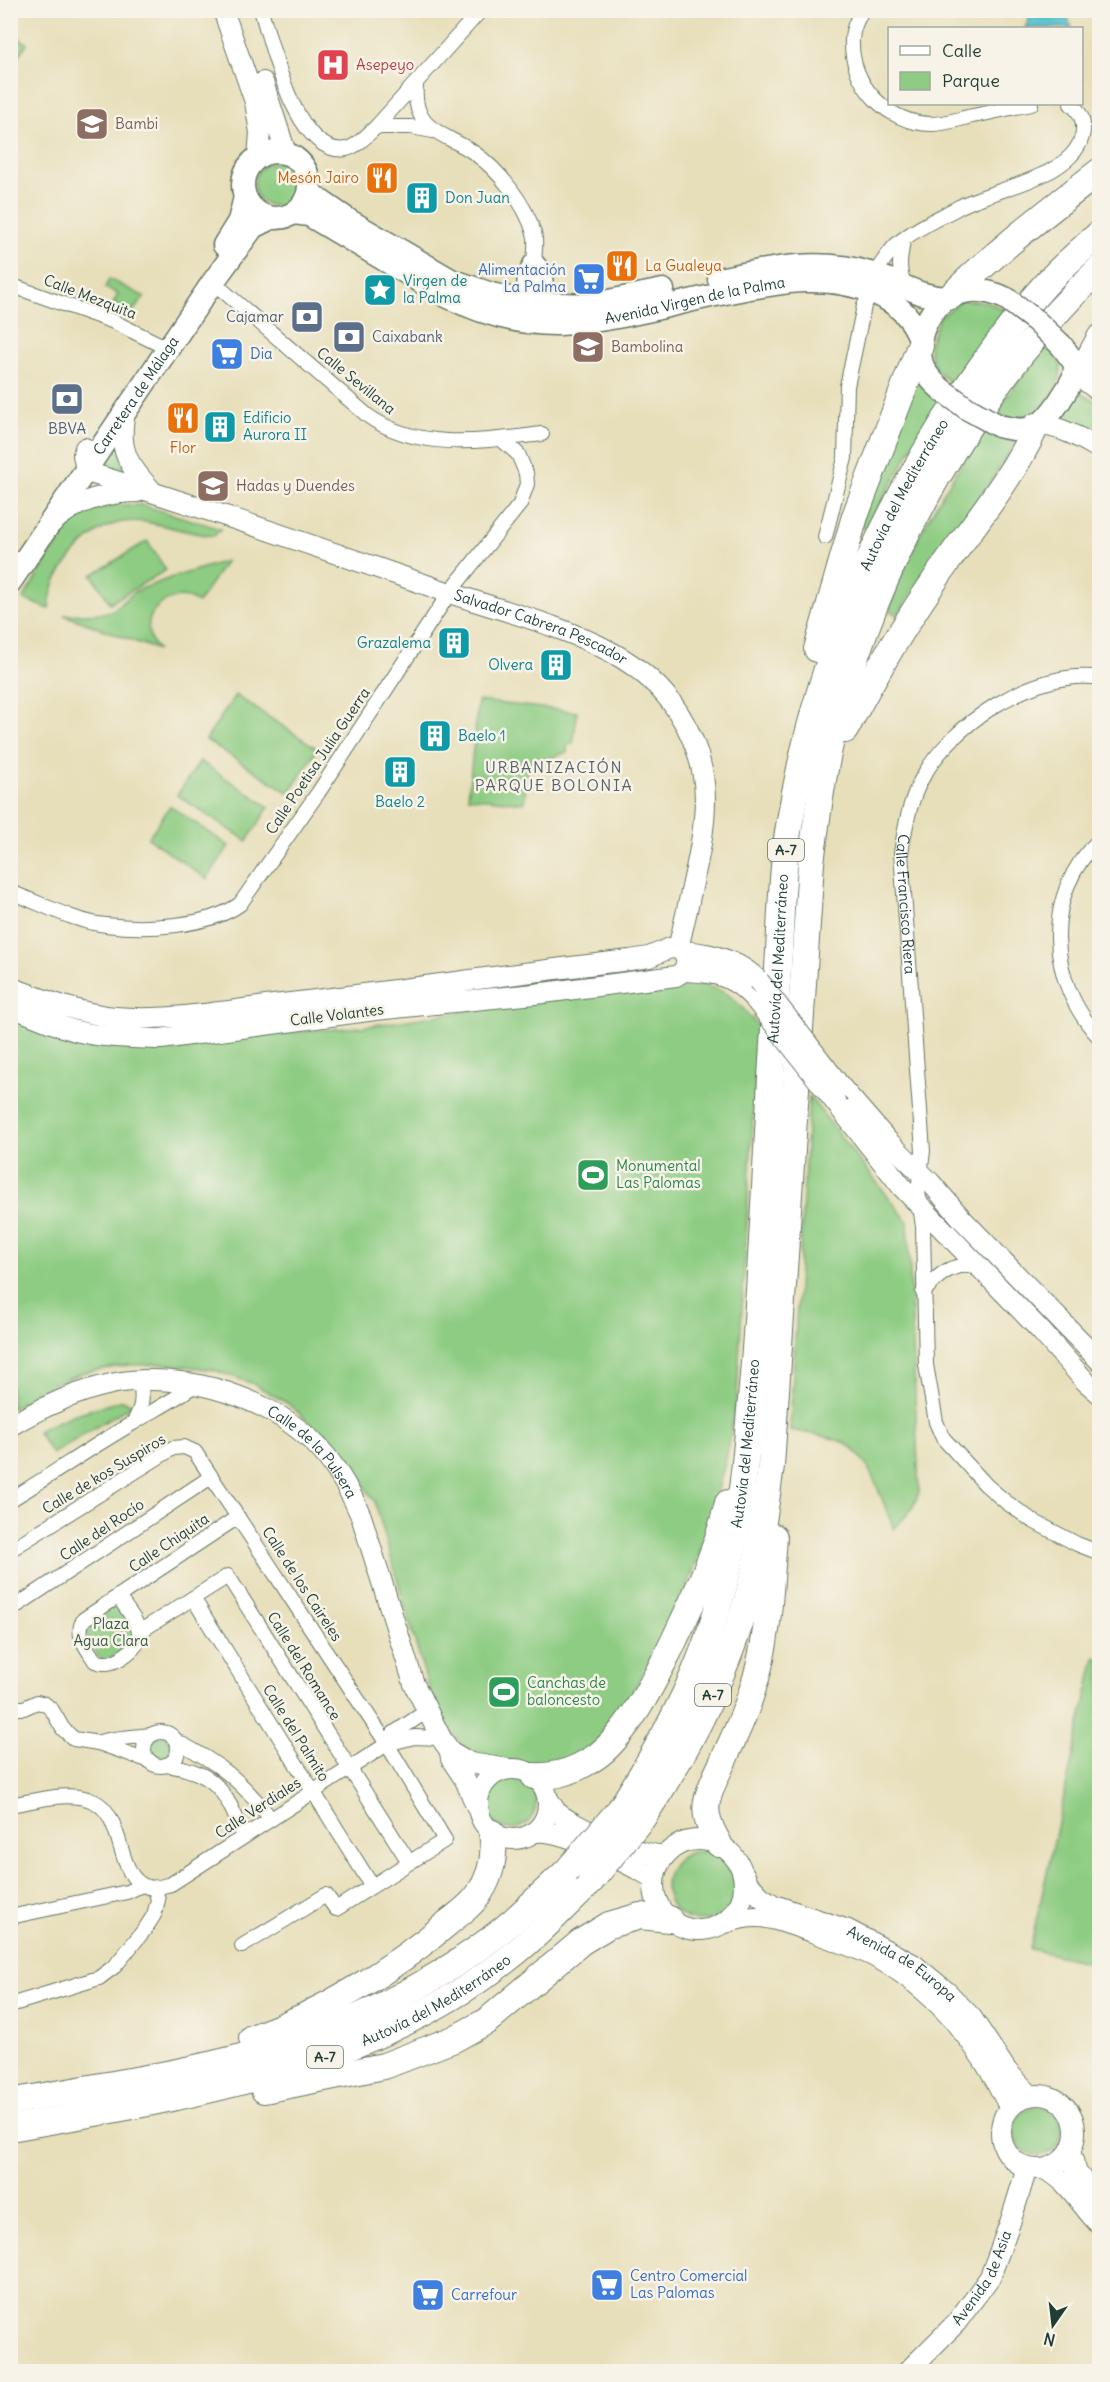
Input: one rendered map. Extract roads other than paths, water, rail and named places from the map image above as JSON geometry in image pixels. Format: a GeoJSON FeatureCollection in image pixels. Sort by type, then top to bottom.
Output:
{"type":"FeatureCollection","features":[{"type":"Feature","properties":{"kind":"highway"},"geometry":{"type":"LineString","coordinates":[[949,297],[1060,201],[1100,171]]}},
{"type":"Feature","properties":{"kind":"highway","name":"Autovía del Mediterráneo"},"geometry":{"type":"LineString","coordinates":[[744,1557],[740,1517],[750,1419],[787,836],[799,776],[824,676],[866,566],[892,509],[927,446],[992,350],[1044,286],[1100,233]]}},
{"type":"Feature","properties":{"kind":"highway","name":"Autovía del Mediterráneo"},"geometry":{"type":"LineString","coordinates":[[744,1557],[771,1466],[812,852],[826,768],[847,685],[874,610],[906,536],[983,404],[1022,351],[1066,300],[1100,268]]}},
{"type":"Feature","properties":{"kind":"highway"},"geometry":{"type":"LineString","coordinates":[[1076,373],[1088,360],[1100,338]]}},
{"type":"Feature","properties":{"kind":"highway"},"geometry":{"type":"LineString","coordinates":[[799,776],[801,709],[804,698],[855,516],[920,342]]}},
{"type":"Feature","properties":{"kind":"highway"},"geometry":{"type":"LineString","coordinates":[[826,768],[865,692],[899,636],[1008,476],[1037,425]]}},
{"type":"Feature","properties":{"kind":"highway"},"geometry":{"type":"LineString","coordinates":[[534,1776],[557,1775],[587,1763],[615,1741],[638,1709],[688,1613],[712,1552],[724,1518],[750,1419]]}},
{"type":"Feature","properties":{"kind":"highway"},"geometry":{"type":"LineString","coordinates":[[719,1844],[707,1822],[707,1800],[715,1776],[729,1749],[753,1690],[761,1655],[768,1612],[777,1500],[771,1466]]}},
{"type":"Feature","properties":{"kind":"highway","name":"A-7"},"geometry":{"type":"LineString","coordinates":[[632,1812],[657,1750],[689,1689],[713,1624],[744,1557]]}},
{"type":"Feature","properties":{"kind":"highway","name":"Autovía del Mediterráneo"},"geometry":{"type":"LineString","coordinates":[[10,2102],[170,2073],[266,2049],[325,2030],[391,2002],[452,1965],[511,1922],[632,1812]]}},
{"type":"Feature","properties":{"kind":"highway","name":"Autovía del Mediterráneo"},"geometry":{"type":"LineString","coordinates":[[10,2128],[174,2099],[334,2055],[404,2024],[502,1964],[535,1936],[591,1881],[632,1812]]}},
{"type":"Feature","properties":{"kind":"highway"},"geometry":{"type":"LineString","coordinates":[[170,2073],[307,2014],[393,1965],[430,1938],[479,1894],[494,1856],[492,1833]]}},
{"type":"Feature","properties":{"kind":"highway"},"geometry":{"type":"LineString","coordinates":[[174,2099],[210,2098],[337,2077],[384,2066],[418,2054],[454,2039],[487,2021],[581,1942],[609,1926],[640,1916],[669,1919]]}},
{"type":"Feature","properties":{"kind":"highway"},"geometry":{"type":"LineString","coordinates":[[10,2094],[54,2094]]}},
{"type":"Feature","properties":{"kind":"main road"},"geometry":{"type":"LineString","coordinates":[[271,152],[286,153],[296,158],[304,167],[309,189],[303,204],[294,213],[283,218],[271,218],[251,207],[242,186],[244,175],[249,165],[258,157],[271,152]]}},
{"type":"Feature","properties":{"kind":"main road","name":"Avenida Virgen de la Palma"},"geometry":{"type":"LineString","coordinates":[[309,189],[315,197],[341,215],[487,303],[530,323],[575,314],[589,305],[790,265],[828,265],[851,267],[873,283],[891,302],[908,315],[916,326],[920,342]]}},
{"type":"Feature","properties":{"kind":"main road","name":"Carretera de Málaga"},"geometry":{"type":"LineString","coordinates":[[10,582],[43,532],[157,343],[231,235],[239,221],[245,197]]}},
{"type":"Feature","properties":{"kind":"main road","name":"Avenida Virgen de la Palma"},"geometry":{"type":"LineString","coordinates":[[294,213],[309,215],[442,294],[487,303],[532,303],[575,314]]}},
{"type":"Feature","properties":{"kind":"main road","name":"Carretera de Málaga"},"geometry":{"type":"LineString","coordinates":[[10,557],[125,411],[253,227],[271,218]]}},
{"type":"Feature","properties":{"kind":"main road"},"geometry":{"type":"LineString","coordinates":[[487,303],[514,290],[535,272]]}},
{"type":"Feature","properties":{"kind":"main road"},"geometry":{"type":"LineString","coordinates":[[532,303],[538,296],[535,272]]}},
{"type":"Feature","properties":{"kind":"main road"},"geometry":{"type":"LineString","coordinates":[[535,272],[575,314]]}},
{"type":"Feature","properties":{"kind":"main road","name":"Avenida Virgen de la Palma"},"geometry":{"type":"LineString","coordinates":[[873,283],[907,289],[922,296],[949,297]]}},
{"type":"Feature","properties":{"kind":"main road"},"geometry":{"type":"LineString","coordinates":[[968,291],[986,291],[1007,299],[1036,321],[1061,345],[1074,362],[1076,373],[1050,413],[1037,425],[1016,430],[999,426],[968,409],[942,390],[922,366],[920,342],[926,321],[936,307],[949,297],[968,291]]}},
{"type":"Feature","properties":{"kind":"street"},"geometry":{"type":"LineString","coordinates":[[223,10],[255,102],[260,133],[258,157]]}},
{"type":"Feature","properties":{"kind":"street"},"geometry":{"type":"LineString","coordinates":[[236,10],[286,153]]}},
{"type":"Feature","properties":{"kind":"street"},"geometry":{"type":"LineString","coordinates":[[261,10],[290,99],[302,122],[322,143],[334,148],[346,148],[357,144],[376,127],[481,10]]}},
{"type":"Feature","properties":{"kind":"street"},"geometry":{"type":"LineString","coordinates":[[862,10],[854,27],[852,39],[853,64],[868,91],[886,108],[908,119],[931,124],[1025,105]]}},
{"type":"Feature","properties":{"kind":"street"},"geometry":{"type":"LineString","coordinates":[[416,85],[417,111],[424,122],[433,131],[474,153],[495,172],[519,200],[534,234],[535,272]]}},
{"type":"Feature","properties":{"kind":"street"},"geometry":{"type":"LineString","coordinates":[[825,537],[845,458],[847,386],[864,306],[873,283],[896,245],[962,205],[1046,173],[1062,163],[1075,151],[1081,141],[1083,131],[1081,115],[1072,105]]}},
{"type":"Feature","properties":{"kind":"street"},"geometry":{"type":"LineString","coordinates":[[376,127],[433,131]]}},
{"type":"Feature","properties":{"kind":"street"},"geometry":{"type":"LineString","coordinates":[[903,241],[899,275],[907,289]]}},
{"type":"Feature","properties":{"kind":"street","name":"Calle Sevillana"},"geometry":{"type":"LineString","coordinates":[[213,282],[368,416],[387,428],[412,437],[431,440],[501,439],[542,434]]}},
{"type":"Feature","properties":{"kind":"street","name":"Calle Mezquita"},"geometry":{"type":"LineString","coordinates":[[10,285],[114,322],[157,343]]}},
{"type":"Feature","properties":{"kind":"street"},"geometry":{"type":"LineString","coordinates":[[1076,373],[1100,392]]}},
{"type":"Feature","properties":{"kind":"street"},"geometry":{"type":"LineString","coordinates":[[125,411],[121,433],[123,449],[128,463],[153,492]]}},
{"type":"Feature","properties":{"kind":"street"},"geometry":{"type":"LineString","coordinates":[[1037,425],[1054,427],[1071,433],[1100,449]]}},
{"type":"Feature","properties":{"kind":"street","name":"Calle Poetisa Julia Guerra"},"geometry":{"type":"LineString","coordinates":[[10,892],[105,926],[164,926],[207,920],[230,912],[240,904],[318,793],[450,592],[516,510],[524,494],[527,478],[525,468],[514,448],[501,439]]}},
{"type":"Feature","properties":{"kind":"street","name":"Salvador Cabrera Pescador"},"geometry":{"type":"LineString","coordinates":[[86,459],[93,474],[153,492],[538,622],[613,653],[649,678],[679,713],[700,762],[707,808],[704,835],[674,950],[687,959],[676,973]]}},
{"type":"Feature","properties":{"kind":"street","name":"Salvador Cabrera Pescador"},"geometry":{"type":"LineString","coordinates":[[43,532],[74,507],[96,497],[119,492],[153,492]]}},
{"type":"Feature","properties":{"kind":"street","name":"Calle Francisco Riera"},"geometry":{"type":"LineString","coordinates":[[1100,678],[1065,678],[1031,689],[986,712],[959,732],[939,752],[920,782],[911,804],[901,853],[922,1151],[919,1204],[923,1227],[926,1365],[936,1422],[943,1438],[986,1485],[1006,1503],[1033,1521],[1100,1553]]}},
{"type":"Feature","properties":{"kind":"street"},"geometry":{"type":"LineString","coordinates":[[1100,839],[1083,858],[1066,890],[1058,926],[1058,944],[1064,980],[1070,997],[1079,1013],[1100,1038]]}},
{"type":"Feature","properties":{"kind":"street"},"geometry":{"type":"LineString","coordinates":[[674,950],[696,952],[736,962],[750,971],[840,1097],[858,1131],[902,1186],[1086,1382],[1100,1394]]}},
{"type":"Feature","properties":{"kind":"street","name":"Calle Volantes"},"geometry":{"type":"LineString","coordinates":[[10,1006],[79,1032],[129,1038],[161,1038],[649,957],[674,950]]}},
{"type":"Feature","properties":{"kind":"street"},"geometry":{"type":"LineString","coordinates":[[676,973],[713,973],[729,977],[745,988],[840,1097],[920,1173],[1100,1361]]}},
{"type":"Feature","properties":{"kind":"street","name":"Calle Volantes"},"geometry":{"type":"LineString","coordinates":[[10,987],[69,1009],[117,1017],[535,994],[676,973]]}},
{"type":"Feature","properties":{"kind":"street"},"geometry":{"type":"LineString","coordinates":[[161,1038],[164,1016]]}},
{"type":"Feature","properties":{"kind":"street"},"geometry":{"type":"LineString","coordinates":[[858,1131],[869,1134],[896,1166],[909,1172],[920,1173]]}},
{"type":"Feature","properties":{"kind":"street"},"geometry":{"type":"LineString","coordinates":[[902,1186],[920,1173]]}},
{"type":"Feature","properties":{"kind":"street"},"geometry":{"type":"LineString","coordinates":[[923,1293],[933,1280],[954,1266],[969,1264],[981,1269]]}},
{"type":"Feature","properties":{"kind":"street","name":"Calle de la Pulsera"},"geometry":{"type":"LineString","coordinates":[[10,1426],[48,1404],[68,1397],[113,1384],[139,1381],[172,1380],[196,1384],[251,1401],[278,1416],[325,1455],[337,1471],[361,1516],[407,1663],[427,1711],[446,1744],[451,1759],[465,1780],[478,1809]]}},
{"type":"Feature","properties":{"kind":"street"},"geometry":{"type":"LineString","coordinates":[[133,1423],[140,1412],[142,1402],[139,1381]]}},
{"type":"Feature","properties":{"kind":"street"},"geometry":{"type":"LineString","coordinates":[[10,1500],[67,1467],[196,1384]]}},
{"type":"Feature","properties":{"kind":"street","name":"Calle de los Caireles"},"geometry":{"type":"LineString","coordinates":[[184,1447],[195,1452],[387,1744],[445,1840],[409,1862]]}},
{"type":"Feature","properties":{"kind":"street","name":"Calle de kos Suspiros"},"geometry":{"type":"LineString","coordinates":[[10,1550],[173,1448],[184,1447]]}},
{"type":"Feature","properties":{"kind":"street","name":"Calle del Rocío"},"geometry":{"type":"LineString","coordinates":[[10,1610],[211,1477]]}},
{"type":"Feature","properties":{"kind":"street","name":"Calle Chiquita"},"geometry":{"type":"LineString","coordinates":[[139,1632],[137,1646],[126,1655],[108,1664],[95,1661],[81,1637],[81,1624],[84,1619],[238,1517]]}},
{"type":"Feature","properties":{"kind":"street","name":"Calle del Romance"},"geometry":{"type":"LineString","coordinates":[[139,1632],[228,1576],[409,1862]]}},
{"type":"Feature","properties":{"kind":"street"},"geometry":{"type":"LineString","coordinates":[[118,1596],[139,1632]]}},
{"type":"Feature","properties":{"kind":"street","name":"Calle del Palmito"},"geometry":{"type":"LineString","coordinates":[[193,1598],[372,1886]]}},
{"type":"Feature","properties":{"kind":"street"},"geometry":{"type":"LineString","coordinates":[[10,1708],[24,1707],[37,1702],[45,1704],[52,1710],[68,1735],[74,1739],[98,1743],[160,1766],[166,1765],[199,1772],[212,1780],[222,1792],[244,1836]]}},
{"type":"Feature","properties":{"kind":"street","name":"Calle Verdiales"},"geometry":{"type":"LineString","coordinates":[[387,1744],[394,1733],[427,1711]]}},
{"type":"Feature","properties":{"kind":"street"},"geometry":{"type":"LineString","coordinates":[[98,1743],[103,1739],[120,1740],[162,1732],[213,1760],[237,1780],[271,1819]]}},
{"type":"Feature","properties":{"kind":"street"},"geometry":{"type":"LineString","coordinates":[[150,1761],[146,1756],[145,1745],[151,1735]]}},
{"type":"Feature","properties":{"kind":"street","name":"Calle Verdiales"},"geometry":{"type":"LineString","coordinates":[[10,1917],[149,1886],[171,1884],[387,1744],[414,1737],[446,1744]]}},
{"type":"Feature","properties":{"kind":"street"},"geometry":{"type":"LineString","coordinates":[[166,1765],[177,1753],[176,1741]]}},
{"type":"Feature","properties":{"kind":"street"},"geometry":{"type":"LineString","coordinates":[[446,1744],[477,1766],[523,1771],[534,1776],[546,1791],[555,1811],[570,1822],[639,1852],[657,1856],[665,1855]]}},
{"type":"Feature","properties":{"kind":"street"},"geometry":{"type":"LineString","coordinates":[[508,1769],[499,1772],[484,1783],[480,1791],[478,1809],[485,1826],[492,1833],[518,1840],[535,1832],[552,1832],[632,1866],[654,1878]]}},
{"type":"Feature","properties":{"kind":"street"},"geometry":{"type":"LineString","coordinates":[[10,1805],[67,1795],[94,1801],[104,1808],[111,1818],[133,1876],[149,1886],[158,1900],[150,1922],[132,1946],[99,1978],[10,2005]]}},
{"type":"Feature","properties":{"kind":"street"},"geometry":{"type":"LineString","coordinates":[[535,1832],[546,1818],[548,1799]]}},
{"type":"Feature","properties":{"kind":"street"},"geometry":{"type":"LineString","coordinates":[[689,1840],[704,1840],[719,1844],[730,1851],[739,1862],[744,1874],[743,1900],[737,1912],[726,1923],[712,1929],[697,1931],[682,1927],[669,1919],[659,1907],[654,1893],[654,1878],[658,1866],[675,1846],[689,1840]]}},
{"type":"Feature","properties":{"kind":"street"},"geometry":{"type":"LineString","coordinates":[[242,1946],[326,1895],[336,1909],[409,1862]]}},
{"type":"Feature","properties":{"kind":"street","name":"Avenida de Europa"},"geometry":{"type":"LineString","coordinates":[[744,1874],[748,1883],[760,1897],[774,1905],[848,1930],[913,1964],[947,1992],[972,2018],[1007,2071],[1030,2095]]}},
{"type":"Feature","properties":{"kind":"street","name":"Avenida de Europa"},"geometry":{"type":"LineString","coordinates":[[726,1923],[754,1915],[769,1917],[853,1947],[874,1956],[902,1973],[932,1997],[955,2021],[996,2079],[1009,2107]]}},
{"type":"Feature","properties":{"kind":"street"},"geometry":{"type":"LineString","coordinates":[[1035,2168],[1063,2160],[1070,2151],[1075,2138],[1075,2125],[1070,2112],[1061,2102],[1041,2094],[1018,2099],[1009,2107],[1001,2125],[1002,2144],[1015,2161],[1035,2168],[1052,2172],[1100,2225]]}},
{"type":"Feature","properties":{"kind":"street"},"geometry":{"type":"LineString","coordinates":[[1070,2151],[1077,2173],[1100,2202]]}},
{"type":"Feature","properties":{"kind":"street","name":"Avenida de Asia"},"geometry":{"type":"LineString","coordinates":[[906,2372],[956,2324],[990,2277],[1011,2220],[1035,2168]]}},
{"type":"Feature","properties":{"kind":"water"},"geometry":{"type":"Polygon","coordinates":[[[1032,11],[1050,11],[1067,17],[1072,27],[1025,27],[1032,11]]]}},
{"type":"Feature","properties":{"kind":"place","name":"Asepeyo"},"geometry":{"type":"Point","coordinates":[333,65]}},
{"type":"Feature","properties":{"kind":"place","name":"Bambi"},"geometry":{"type":"Point","coordinates":[92,124]}},
{"type":"Feature","properties":{"kind":"place","name":"Mesón Jairo"},"geometry":{"type":"Point","coordinates":[382,178]}},
{"type":"Feature","properties":{"kind":"place","name":"Don Juan"},"geometry":{"type":"Point","coordinates":[422,198]}},
{"type":"Feature","properties":{"kind":"place","name":"La Gualeya"},"geometry":{"type":"Point","coordinates":[622,266]}},
{"type":"Feature","properties":{"kind":"place","name":"Alimentación La Palma"},"geometry":{"type":"Point","coordinates":[589,279]}},
{"type":"Feature","properties":{"kind":"place","name":"Virgen de la Palma"},"geometry":{"type":"Point","coordinates":[380,290]}},
{"type":"Feature","properties":{"kind":"place","name":"Cajamar"},"geometry":{"type":"Point","coordinates":[307,317]}},
{"type":"Feature","properties":{"kind":"place","name":"Caixabank"},"geometry":{"type":"Point","coordinates":[349,337]}},
{"type":"Feature","properties":{"kind":"place","name":"Bambolina"},"geometry":{"type":"Point","coordinates":[588,347]}},
{"type":"Feature","properties":{"kind":"place","name":"Dia"},"geometry":{"type":"Point","coordinates":[227,354]}},
{"type":"Feature","properties":{"kind":"place","name":"BBVA"},"geometry":{"type":"Point","coordinates":[67,399]}},
{"type":"Feature","properties":{"kind":"place","name":"Flor"},"geometry":{"type":"Point","coordinates":[183,418]}},
{"type":"Feature","properties":{"kind":"place","name":"Edificio Aurora II"},"geometry":{"type":"Point","coordinates":[220,427]}},
{"type":"Feature","properties":{"kind":"place","name":"Hadas y Duendes"},"geometry":{"type":"Point","coordinates":[213,486]}},
{"type":"Feature","properties":{"kind":"place","name":"Grazalema"},"geometry":{"type":"Point","coordinates":[454,643]}},
{"type":"Feature","properties":{"kind":"place","name":"Olvera"},"geometry":{"type":"Point","coordinates":[556,665]}},
{"type":"Feature","properties":{"kind":"place","name":"Baelo 1"},"geometry":{"type":"Point","coordinates":[435,736]}},
{"type":"Feature","properties":{"kind":"place","name":"Baelo 2"},"geometry":{"type":"Point","coordinates":[400,772]}},
{"type":"Feature","properties":{"kind":"place","name":"Monumental Las Palomas"},"geometry":{"type":"Point","coordinates":[593,1175]}},
{"type":"Feature","properties":{"kind":"place","name":"Canchas de baloncesto"},"geometry":{"type":"Point","coordinates":[504,1692]}},
{"type":"Feature","properties":{"kind":"place","name":"Centro Comercial Las Palomas"},"geometry":{"type":"Point","coordinates":[607,2285]}},
{"type":"Feature","properties":{"kind":"place","name":"Carrefour"},"geometry":{"type":"Point","coordinates":[428,2295]}},
{"type":"Feature","properties":{"kind":"district","name":"URBANIZACIÓN PARQUE BOLONIA"},"geometry":{"type":"Point","coordinates":[554,776]}},
{"type":"Feature","properties":{"kind":"park label","name":"Plaza Agua Clara"},"geometry":{"type":"Point","coordinates":[111,1632]}}]}
